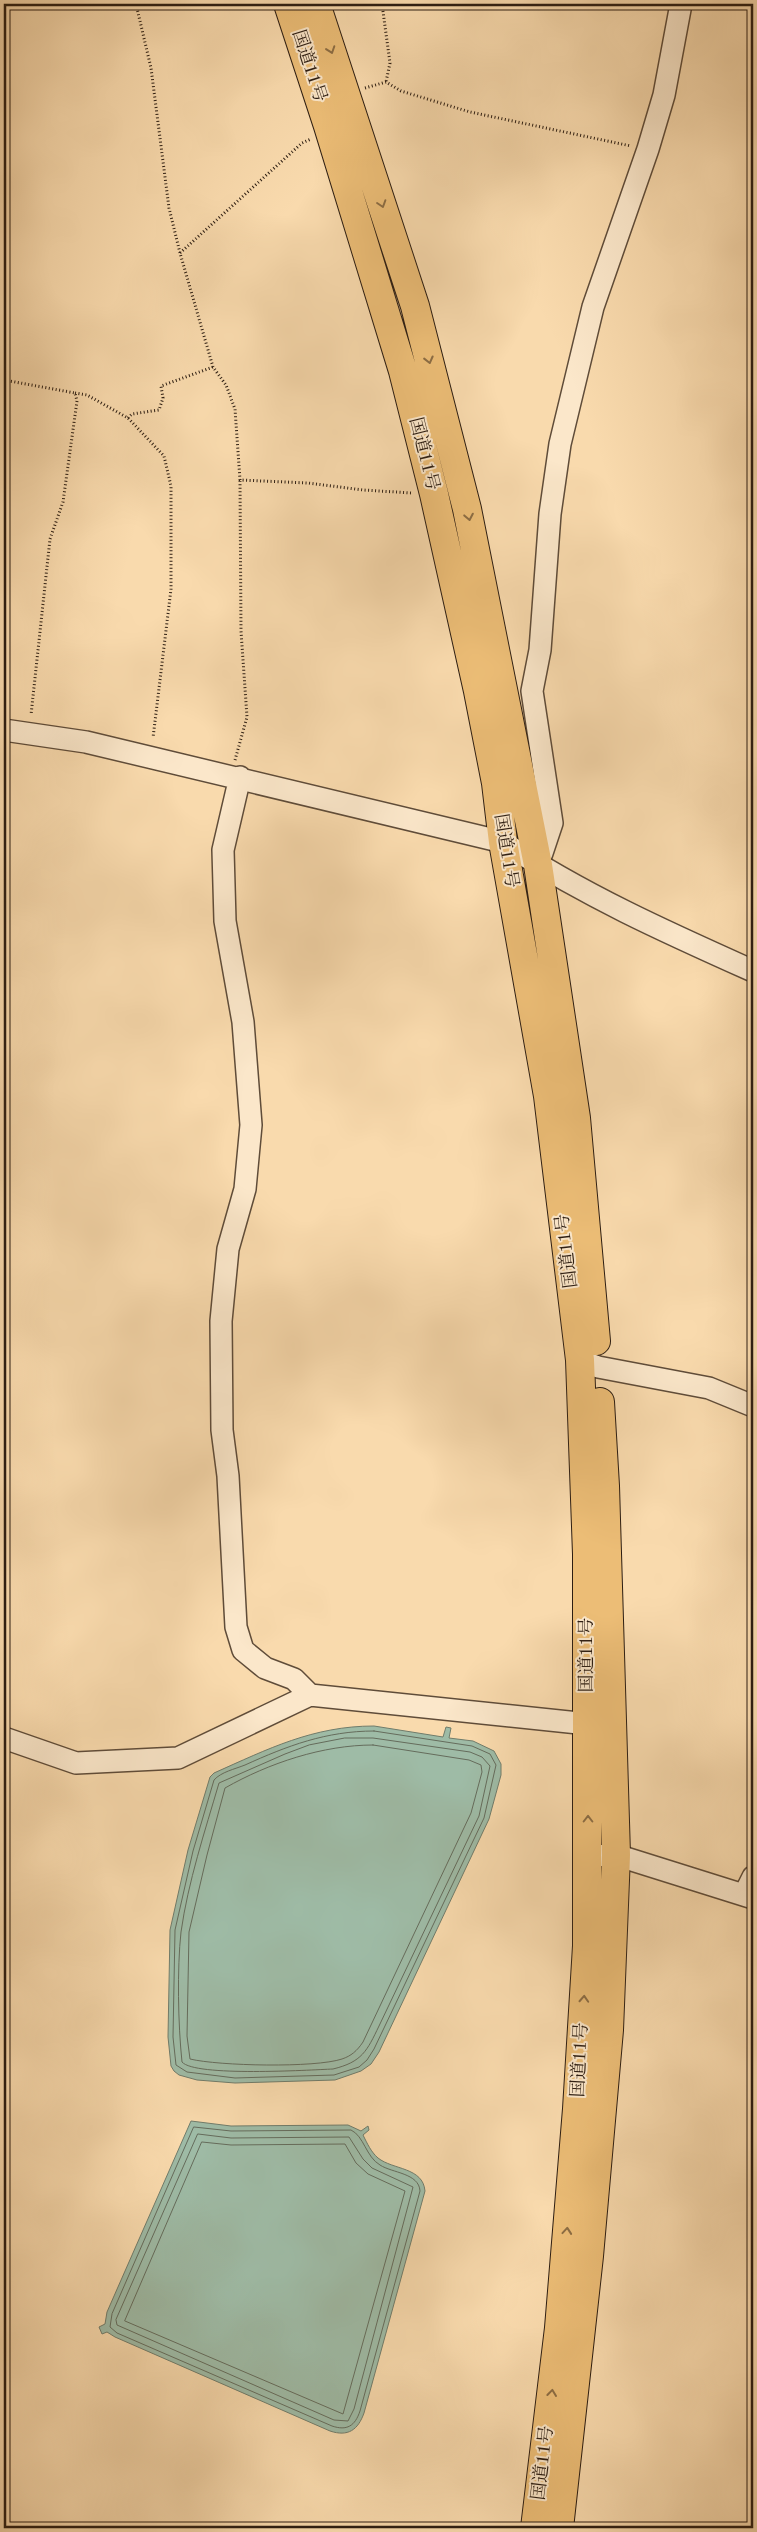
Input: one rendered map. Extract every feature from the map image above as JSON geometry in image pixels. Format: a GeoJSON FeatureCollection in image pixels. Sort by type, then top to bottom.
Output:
{"type":"FeatureCollection","features":[{"type":"Feature","properties":{"kind":"highway","name":"国道11号"},"geometry":{"type":"LineString","coordinates":[[288,4],[328,126],[403,371],[434,494],[478,691],[496,782],[503,842],[548,1096],[589,1364],[605,1486],[616,1855],[609,2030],[589,2256],[559,2528]]}},
{"type":"Feature","properties":{"kind":"highway","name":"国道11号"},"geometry":{"type":"LineString","coordinates":[[316,4],[415,306],[467,509],[538,865],[576,1118],[589,1364],[587,1946],[577,2119],[559,2328],[536,2528]]}},
{"type":"Feature","properties":{"kind":"street"},"geometry":{"type":"LineString","coordinates":[[538,865],[552,823],[532,691],[540,650],[550,514],[560,444],[593,308],[648,149],[664,95],[681,4]]}},
{"type":"Feature","properties":{"kind":"street"},"geometry":{"type":"LineString","coordinates":[[4,730],[86,742],[151,756],[503,842],[538,865],[672,934],[753,971]]}},
{"type":"Feature","properties":{"kind":"street"},"geometry":{"type":"LineString","coordinates":[[236,776],[223,850],[225,921],[243,1022],[251,1125],[245,1190],[228,1249],[221,1321],[222,1430],[228,1476],[236,1627],[244,1650],[265,1668],[294,1679],[310,1695]]}},
{"type":"Feature","properties":{"kind":"street"},"geometry":{"type":"LineString","coordinates":[[589,1364],[709,1388],[753,1406]]}},
{"type":"Feature","properties":{"kind":"street"},"geometry":{"type":"LineString","coordinates":[[4,1738],[76,1763],[178,1758],[310,1695],[588,1724]]}},
{"type":"Feature","properties":{"kind":"street"},"geometry":{"type":"LineString","coordinates":[[588,1856],[616,1855],[750,1890]]}},
{"type":"Feature","properties":{"kind":"path"},"geometry":{"type":"LineString","coordinates":[[136,4],[151,68],[166,190],[180,253],[213,367],[226,385],[235,409],[240,480],[241,631],[247,717],[236,776]]}},
{"type":"Feature","properties":{"kind":"path"},"geometry":{"type":"LineString","coordinates":[[382,4],[390,63],[386,82]]}},
{"type":"Feature","properties":{"kind":"path"},"geometry":{"type":"LineString","coordinates":[[348,101],[356,91],[386,82],[401,91],[470,112],[648,149]]}},
{"type":"Feature","properties":{"kind":"path"},"geometry":{"type":"LineString","coordinates":[[180,253],[302,143],[322,134],[328,126]]}},
{"type":"Feature","properties":{"kind":"path"},"geometry":{"type":"LineString","coordinates":[[128,418],[132,414],[159,410],[163,398],[161,386],[213,367]]}},
{"type":"Feature","properties":{"kind":"path"},"geometry":{"type":"LineString","coordinates":[[4,380],[87,395],[128,418],[164,456],[171,486],[172,589],[151,756]]}},
{"type":"Feature","properties":{"kind":"path"},"geometry":{"type":"LineString","coordinates":[[29,734],[50,539],[63,502],[77,400],[75,393]]}},
{"type":"Feature","properties":{"kind":"path"},"geometry":{"type":"LineString","coordinates":[[240,480],[308,483],[363,490],[434,494]]}},
{"type":"Feature","properties":{"kind":"water"},"geometry":{"type":"Polygon","coordinates":[[[374,1726],[443,1737],[446,1727],[451,1728],[449,1738],[473,1741],[494,1751],[501,1764],[501,1775],[489,1819],[379,2052],[371,2064],[361,2071],[335,2080],[235,2083],[197,2080],[179,2075],[171,2066],[168,2037],[170,1930],[188,1850],[210,1777],[214,1773],[291,1740],[331,1730],[374,1726]]]}},
{"type":"Feature","properties":{"kind":"water"},"geometry":{"type":"Polygon","coordinates":[[[191,2121],[231,2126],[348,2125],[361,2131],[368,2126],[369,2130],[363,2135],[376,2156],[384,2162],[413,2173],[423,2183],[425,2191],[364,2413],[359,2424],[352,2431],[336,2433],[330,2431],[107,2332],[102,2334],[99,2327],[105,2324],[107,2312],[191,2121]]]}}]}
